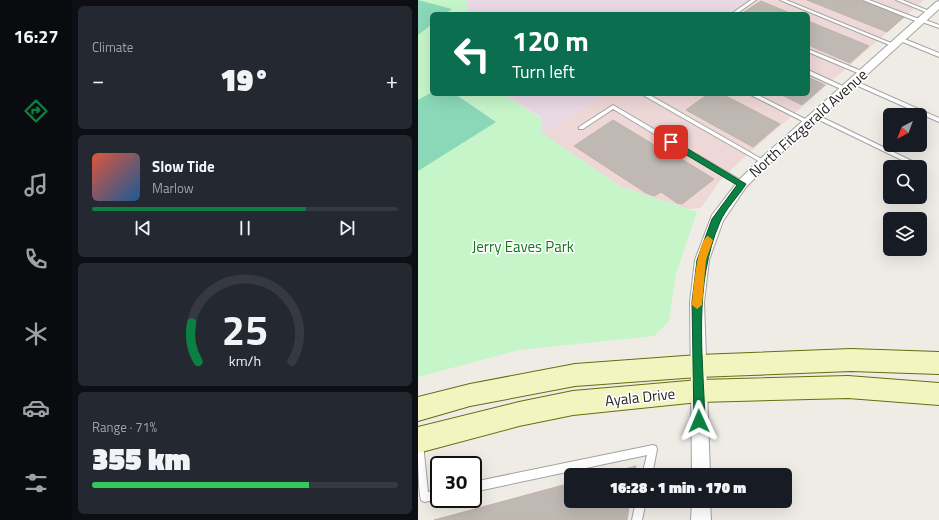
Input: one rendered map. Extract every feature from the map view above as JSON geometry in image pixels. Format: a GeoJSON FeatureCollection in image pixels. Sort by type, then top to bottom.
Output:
{"type":"FeatureCollection","features":[{"type":"Feature","properties":{"kind":"main road","name":"Ayala Drive"},"geometry":{"type":"LineString","coordinates":[[418,409],[470,395],[575,375],[698,366],[851,360],[939,363]]}},
{"type":"Feature","properties":{"kind":"main road","name":"Ayala Drive"},"geometry":{"type":"LineString","coordinates":[[419,440],[519,414],[574,404],[699,391],[848,387],[939,394]]}},
{"type":"Feature","properties":{"kind":"street","name":"North Fitzgerald Avenue"},"geometry":{"type":"LineString","coordinates":[[701,468],[697,302],[702,260],[717,219],[742,184],[764,162],[935,9]]}},
{"type":"Feature","properties":{"kind":"street"},"geometry":{"type":"LineString","coordinates":[[700,520],[701,508]]}},
{"type":"Feature","properties":{"kind":"lane"},"geometry":{"type":"LineString","coordinates":[[736,12],[754,0]]}},
{"type":"Feature","properties":{"kind":"lane"},"geometry":{"type":"LineString","coordinates":[[782,0],[897,42],[939,55]]}},
{"type":"Feature","properties":{"kind":"lane"},"geometry":{"type":"LineString","coordinates":[[865,0],[939,27]]}},
{"type":"Feature","properties":{"kind":"lane"},"geometry":{"type":"LineString","coordinates":[[898,0],[935,9]]}},
{"type":"Feature","properties":{"kind":"lane"},"geometry":{"type":"LineString","coordinates":[[810,51],[862,73]]}},
{"type":"Feature","properties":{"kind":"lane"},"geometry":{"type":"LineString","coordinates":[[810,73],[939,120]]}},
{"type":"Feature","properties":{"kind":"lane"},"geometry":{"type":"LineString","coordinates":[[648,96],[764,162]]}},
{"type":"Feature","properties":{"kind":"lane"},"geometry":{"type":"LineString","coordinates":[[757,96],[905,160]]}},
{"type":"Feature","properties":{"kind":"lane"},"geometry":{"type":"LineString","coordinates":[[581,128],[613,107],[742,184]]}},
{"type":"Feature","properties":{"kind":"lane"},"geometry":{"type":"LineString","coordinates":[[419,440],[424,497],[430,496]]}},
{"type":"Feature","properties":{"kind":"lane"},"geometry":{"type":"LineString","coordinates":[[482,485],[653,449],[649,468]]}},
{"type":"Feature","properties":{"kind":"lane"},"geometry":{"type":"LineString","coordinates":[[637,520],[640,508]]}},
{"type":"Feature","properties":{"kind":"shaded area"},"geometry":{"type":"Polygon","coordinates":[[[466,0],[748,0],[730,12],[466,12],[468,5],[466,0]]]}},
{"type":"Feature","properties":{"kind":"shaded area"},"geometry":{"type":"Polygon","coordinates":[[[748,0],[924,0],[738,163],[719,182],[701,208],[688,209],[621,187],[543,134],[601,96],[810,96],[810,12],[730,12],[748,0]]]}},
{"type":"Feature","properties":{"kind":"shaded area"},"geometry":{"type":"Polygon","coordinates":[[[506,96],[601,96],[543,134],[541,132],[541,117],[506,96]]]}},
{"type":"Feature","properties":{"kind":"green space","name":"Jerry Eaves Park"},"geometry":{"type":"Polygon","coordinates":[[[418,0],[466,0],[468,5],[466,12],[430,12],[430,96],[506,96],[541,118],[541,132],[621,187],[697,212],[676,274],[669,321],[654,336],[519,350],[418,377],[418,0]]]}},
{"type":"Feature","properties":{"kind":"green space"},"geometry":{"type":"Polygon","coordinates":[[[418,0],[452,9],[448,12],[430,12],[430,26],[418,35],[418,0]]]}},
{"type":"Feature","properties":{"kind":"green space"},"geometry":{"type":"Polygon","coordinates":[[[430,93],[430,96],[458,96],[496,122],[418,171],[418,100],[430,93]]]}},
{"type":"Feature","properties":{"kind":"building"},"geometry":{"type":"Polygon","coordinates":[[[807,0],[859,0],[904,17],[887,32],[807,0]]]}},
{"type":"Feature","properties":{"kind":"building"},"geometry":{"type":"Polygon","coordinates":[[[761,1],[787,12],[744,12],[761,1]]]}},
{"type":"Feature","properties":{"kind":"building"},"geometry":{"type":"Polygon","coordinates":[[[810,22],[869,46],[850,63],[810,46],[810,22]]]}},
{"type":"Feature","properties":{"kind":"building"},"geometry":{"type":"Polygon","coordinates":[[[810,78],[825,85],[802,105],[784,96],[810,96],[810,78]]]}},
{"type":"Feature","properties":{"kind":"building"},"geometry":{"type":"Polygon","coordinates":[[[705,96],[726,96],[780,124],[753,147],[686,110],[705,96]]]}},
{"type":"Feature","properties":{"kind":"building"},"geometry":{"type":"Polygon","coordinates":[[[613,120],[679,160],[680,158],[714,179],[682,204],[677,203],[661,192],[654,196],[646,193],[574,146],[613,120]]]}},
{"type":"Feature","properties":{"kind":"building"},"geometry":{"type":"Polygon","coordinates":[[[564,485],[564,508],[629,508],[627,520],[434,520],[564,485]]]}},
{"type":"Feature","properties":{"kind":"slow traffic"},"geometry":{"type":"LineString","coordinates":[[697,305],[702,260],[708,240]]}},
{"type":"Feature","properties":{"kind":"route"},"geometry":{"type":"LineString","coordinates":[[671,142],[742,184],[717,219],[707,242],[702,260],[697,302],[699,421]]}}]}
